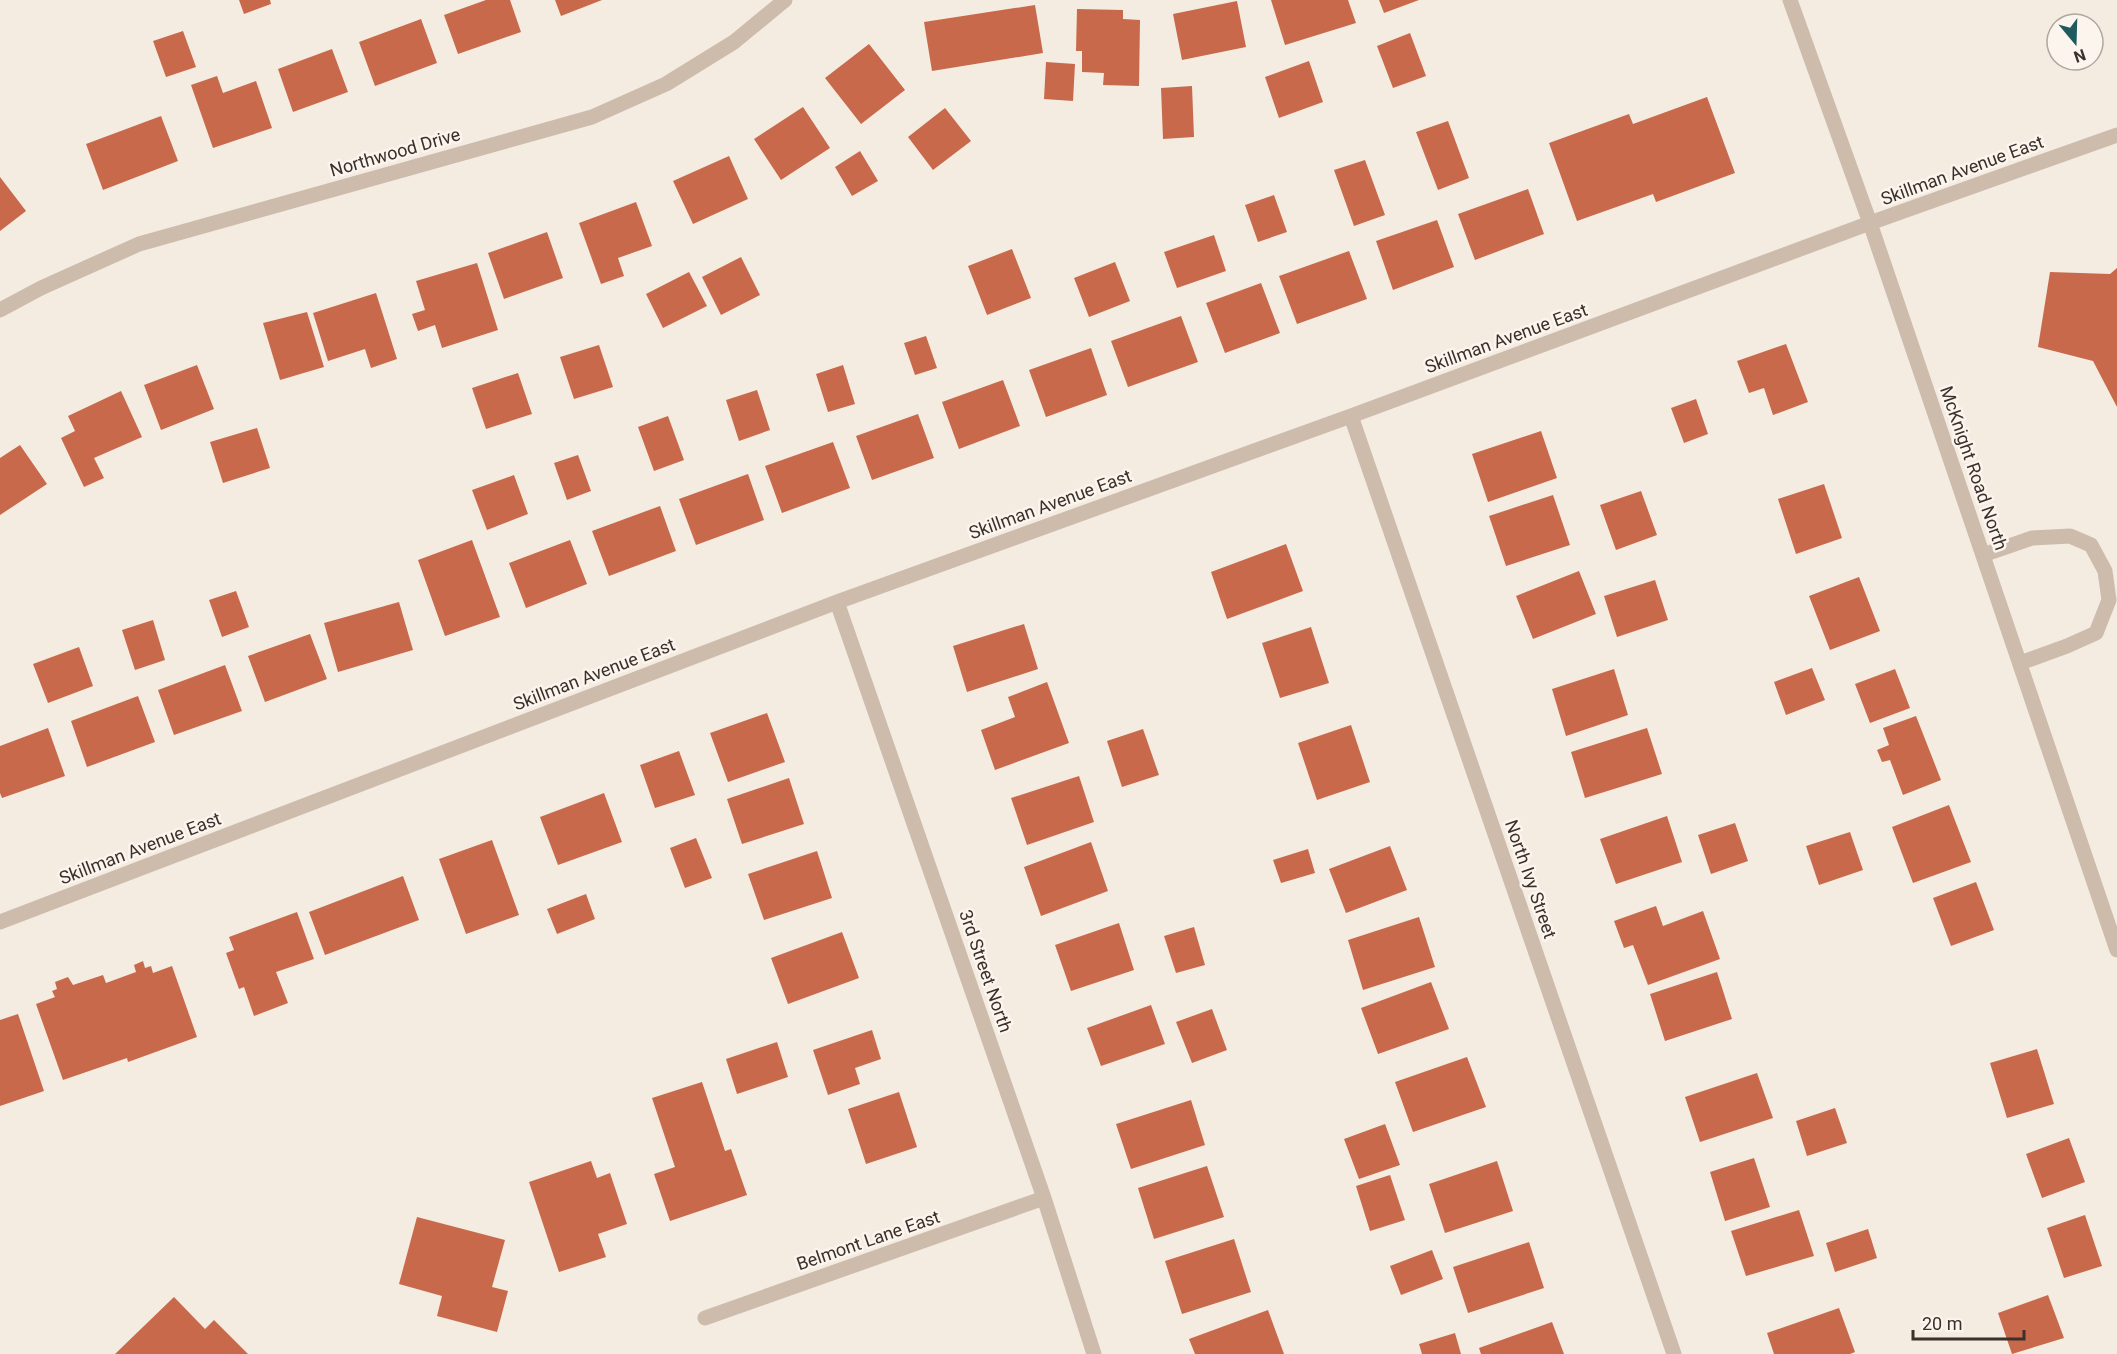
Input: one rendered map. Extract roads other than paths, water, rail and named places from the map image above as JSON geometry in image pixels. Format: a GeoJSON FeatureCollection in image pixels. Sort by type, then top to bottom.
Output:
{"type":"FeatureCollection","features":[{"type":"Feature","properties":{"kind":"street","name":"Northwood Drive"},"geometry":{"type":"LineString","coordinates":[[0,310],[41,288],[139,244],[592,117],[666,84],[734,42],[785,0]]}},
{"type":"Feature","properties":{"kind":"street","name":"McKnight Road North"},"geometry":{"type":"LineString","coordinates":[[1790,0],[1870,223],[2117,950]]}},
{"type":"Feature","properties":{"kind":"street","name":"Skillman Avenue East"},"geometry":{"type":"LineString","coordinates":[[0,922],[837,602],[1351,416],[1870,223],[2117,135]]}},
{"type":"Feature","properties":{"kind":"street","name":"North Ivy Street"},"geometry":{"type":"LineString","coordinates":[[1351,416],[1674,1354]]}},
{"type":"Feature","properties":{"kind":"street"},"geometry":{"type":"LineString","coordinates":[[1983,555],[2032,538],[2070,536],[2091,545],[2105,571],[2109,600],[2096,633],[2020,663]]}},
{"type":"Feature","properties":{"kind":"street","name":"3rd Street North"},"geometry":{"type":"LineString","coordinates":[[837,602],[1044,1198],[1094,1354]]}},
{"type":"Feature","properties":{"kind":"street","name":"Belmont Lane East"},"geometry":{"type":"LineString","coordinates":[[705,1318],[1044,1198]]}}]}
